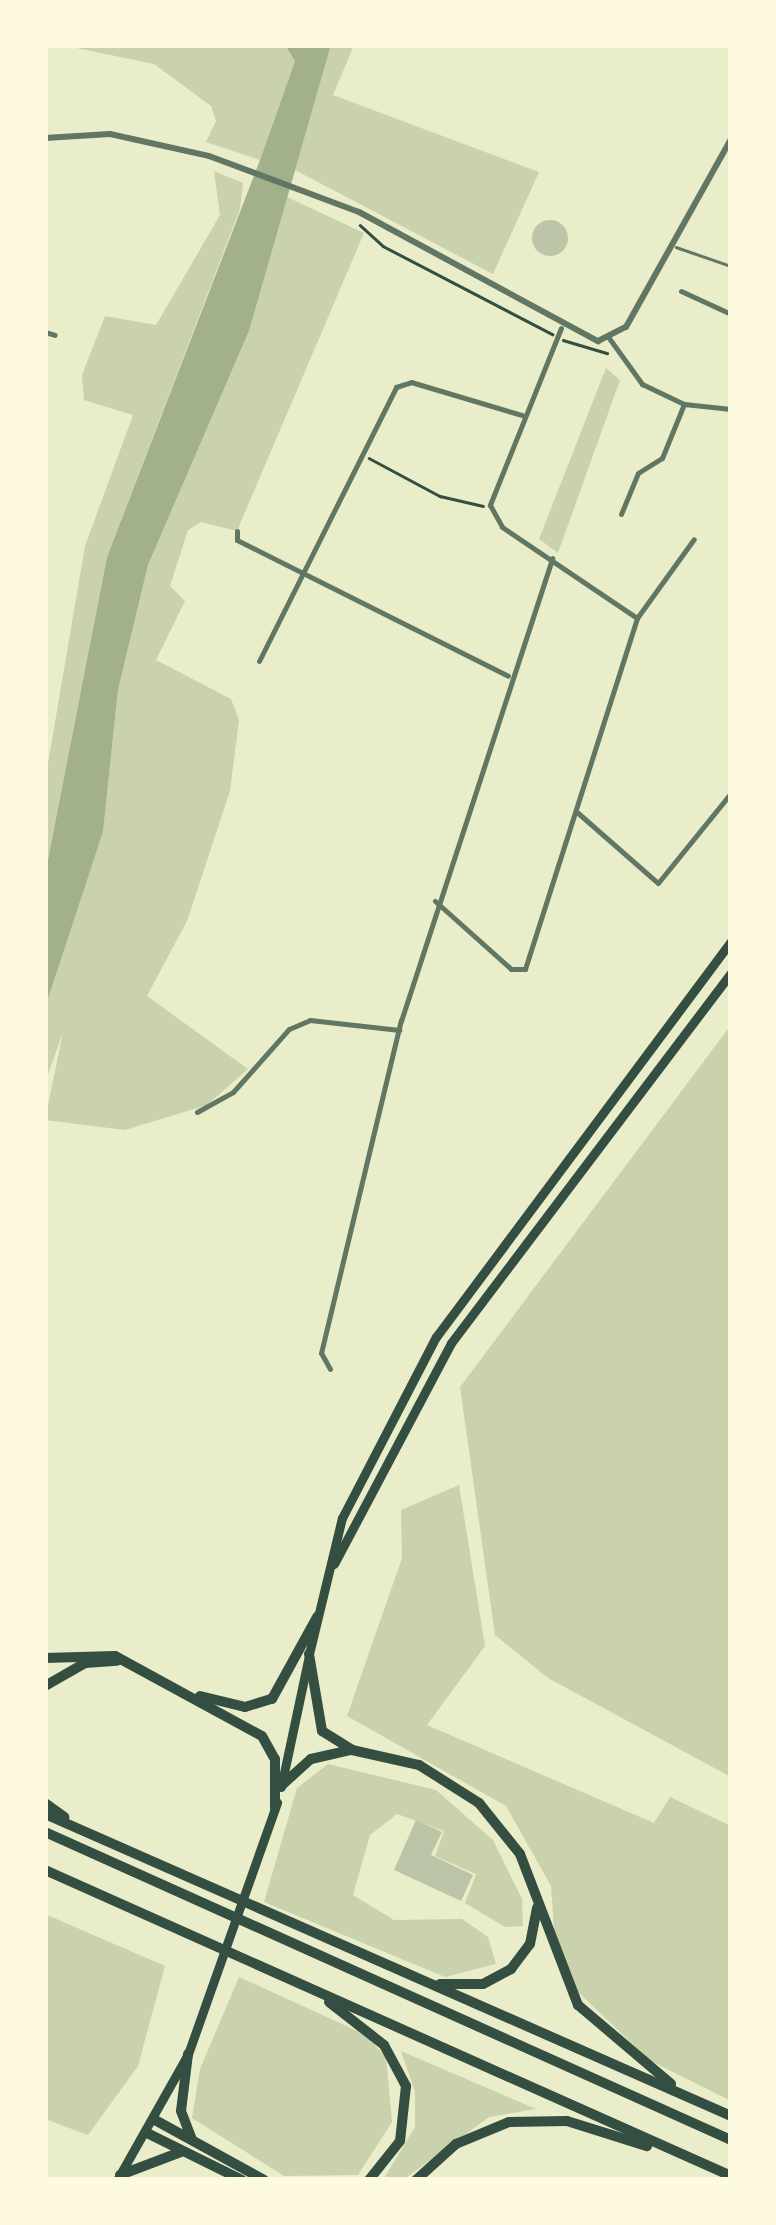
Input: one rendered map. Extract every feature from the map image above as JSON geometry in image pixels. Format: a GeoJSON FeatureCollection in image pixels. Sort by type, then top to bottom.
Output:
{"type":"FeatureCollection","features":[{"type":"Feature","properties":{"kind":"highway"},"geometry":{"type":"LineString","coordinates":[[217,1706],[255,1706],[278,1694],[317,1617]]}},
{"type":"Feature","properties":{"kind":"highway"},"geometry":{"type":"LineString","coordinates":[[45,1658],[89,1651],[128,1662],[217,1706],[269,1742],[275,1808]]}},
{"type":"Feature","properties":{"kind":"highway"},"geometry":{"type":"LineString","coordinates":[[309,1654],[316,1720],[352,1750]]}},
{"type":"Feature","properties":{"kind":"highway"},"geometry":{"type":"LineString","coordinates":[[45,1686],[85,1663],[128,1662]]}},
{"type":"Feature","properties":{"kind":"highway"},"geometry":{"type":"LineString","coordinates":[[282,1785],[311,1759],[352,1750],[419,1766],[464,1791],[508,1836],[537,1898],[561,1975],[589,2019],[697,2101]]}},
{"type":"Feature","properties":{"kind":"highway"},"geometry":{"type":"LineString","coordinates":[[45,1803],[85,1832]]}},
{"type":"Feature","properties":{"kind":"highway"},"geometry":{"type":"LineString","coordinates":[[45,1814],[731,2116]]}},
{"type":"Feature","properties":{"kind":"highway"},"geometry":{"type":"LineString","coordinates":[[45,1832],[731,2140]]}},
{"type":"Feature","properties":{"kind":"highway"},"geometry":{"type":"LineString","coordinates":[[45,1870],[731,2176]]}},
{"type":"Feature","properties":{"kind":"highway"},"geometry":{"type":"LineString","coordinates":[[425,1981],[465,1987],[511,1969],[530,1944],[537,1898]]}},
{"type":"Feature","properties":{"kind":"highway"},"geometry":{"type":"LineString","coordinates":[[320,1995],[384,2045],[406,2086],[400,2141],[369,2180]]}},
{"type":"Feature","properties":{"kind":"highway"},"geometry":{"type":"LineString","coordinates":[[188,2054],[181,2111],[193,2140]]}},
{"type":"Feature","properties":{"kind":"highway"},"geometry":{"type":"LineString","coordinates":[[416,2180],[472,2134],[527,2119],[566,2122],[681,2156]]}},
{"type":"Feature","properties":{"kind":"highway"},"geometry":{"type":"LineString","coordinates":[[155,2120],[264,2180]]}},
{"type":"Feature","properties":{"kind":"highway"},"geometry":{"type":"LineString","coordinates":[[147,2133],[242,2180]]}},
{"type":"Feature","properties":{"kind":"highway"},"geometry":{"type":"LineString","coordinates":[[119,2177],[166,2152],[192,2156]]}},
{"type":"Feature","properties":{"kind":"main road"},"geometry":{"type":"LineString","coordinates":[[119,2177],[155,2120],[188,2054],[247,1894],[282,1785],[328,1575],[362,1471],[436,1338],[731,941]]}},
{"type":"Feature","properties":{"kind":"main road"},"geometry":{"type":"LineString","coordinates":[[328,1575],[451,1344],[731,973]]}},
{"type":"Feature","properties":{"kind":"street"},"geometry":{"type":"LineString","coordinates":[[45,138],[135,137],[242,168],[400,233],[559,332],[609,338],[626,327],[668,243],[731,139]]}},
{"type":"Feature","properties":{"kind":"street"},"geometry":{"type":"LineString","coordinates":[[681,291],[731,314]]}},
{"type":"Feature","properties":{"kind":"street"},"geometry":{"type":"LineString","coordinates":[[45,332],[55,335]]}},
{"type":"Feature","properties":{"kind":"street"},"geometry":{"type":"LineString","coordinates":[[559,332],[522,416],[490,505],[502,527],[638,618]]}},
{"type":"Feature","properties":{"kind":"street"},"geometry":{"type":"LineString","coordinates":[[609,338],[632,377],[684,404],[731,409]]}},
{"type":"Feature","properties":{"kind":"street"},"geometry":{"type":"LineString","coordinates":[[259,661],[402,382],[522,416]]}},
{"type":"Feature","properties":{"kind":"street"},"geometry":{"type":"LineString","coordinates":[[621,514],[638,473],[662,458],[684,404]]}},
{"type":"Feature","properties":{"kind":"street"},"geometry":{"type":"LineString","coordinates":[[237,531],[237,540],[508,676]]}},
{"type":"Feature","properties":{"kind":"street"},"geometry":{"type":"LineString","coordinates":[[434,900],[512,969],[525,969],[638,618],[694,539]]}},
{"type":"Feature","properties":{"kind":"street"},"geometry":{"type":"LineString","coordinates":[[330,1369],[320,1353],[434,900],[508,676],[552,558]]}},
{"type":"Feature","properties":{"kind":"street"},"geometry":{"type":"LineString","coordinates":[[577,812],[658,883],[731,793]]}},
{"type":"Feature","properties":{"kind":"street"},"geometry":{"type":"LineString","coordinates":[[198,1112],[233,1092],[289,1029],[310,1020],[399,1030]]}},
{"type":"Feature","properties":{"kind":"lane"},"geometry":{"type":"LineString","coordinates":[[668,243],[731,266]]}},
{"type":"Feature","properties":{"kind":"path"},"geometry":{"type":"LineString","coordinates":[[356,219],[383,246],[559,332],[584,352],[614,350]]}},
{"type":"Feature","properties":{"kind":"path"},"geometry":{"type":"LineString","coordinates":[[363,456],[440,496],[490,505]]}},
{"type":"Feature","properties":{"kind":"shaded area"},"geometry":{"type":"Polygon","coordinates":[[[62,45],[285,45],[295,61],[260,160],[206,142],[216,121],[211,106],[154,64],[62,45]]]}},
{"type":"Feature","properties":{"kind":"shaded area"},"geometry":{"type":"Polygon","coordinates":[[[285,45],[331,45],[249,331],[148,565],[118,690],[103,832],[45,1008],[45,875],[107,557],[295,61],[285,45]]]}},
{"type":"Feature","properties":{"kind":"shaded area"},"geometry":{"type":"Polygon","coordinates":[[[331,45],[354,45],[333,95],[539,172],[493,274],[295,170],[331,45]]]}},
{"type":"Feature","properties":{"kind":"shaded area"},"geometry":{"type":"Polygon","coordinates":[[[214,171],[243,183],[240,209],[107,557],[45,875],[45,781],[85,546],[133,415],[84,400],[82,375],[105,316],[156,325],[220,215],[214,171]]]}},
{"type":"Feature","properties":{"kind":"shaded area"},"geometry":{"type":"Polygon","coordinates":[[[287,197],[364,233],[237,531],[201,522],[188,530],[170,586],[185,601],[156,660],[231,699],[239,720],[230,791],[187,921],[147,996],[248,1069],[207,1105],[125,1130],[45,1120],[63,1032],[45,1083],[45,1008],[103,832],[118,690],[148,565],[249,331],[287,197]]]}},
{"type":"Feature","properties":{"kind":"shaded area"},"geometry":{"type":"Polygon","coordinates":[[[606,368],[620,380],[558,553],[539,539],[606,368]]]}},
{"type":"Feature","properties":{"kind":"shaded area"},"geometry":{"type":"Polygon","coordinates":[[[731,1025],[731,1777],[548,1678],[495,1635],[460,1387],[731,1025]]]}},
{"type":"Feature","properties":{"kind":"shaded area"},"geometry":{"type":"Polygon","coordinates":[[[459,1485],[485,1646],[427,1725],[654,1823],[670,1797],[731,1826],[731,2101],[649,2060],[573,1987],[555,1943],[551,1886],[506,1806],[347,1716],[402,1558],[401,1510],[459,1485]]]}},
{"type":"Feature","properties":{"kind":"shaded area"},"geometry":{"type":"Polygon","coordinates":[[[328,1764],[436,1790],[493,1840],[522,1899],[523,1926],[505,1927],[465,1903],[476,1874],[435,1856],[444,1831],[397,1814],[370,1835],[353,1895],[394,1920],[462,1919],[488,1937],[496,1964],[445,1977],[264,1902],[297,1788],[328,1764]]]}},
{"type":"Feature","properties":{"kind":"shaded area"},"geometry":{"type":"Polygon","coordinates":[[[45,1914],[165,1966],[138,2066],[88,2135],[45,2119],[45,1914]]]}},
{"type":"Feature","properties":{"kind":"shaded area"},"geometry":{"type":"Polygon","coordinates":[[[239,1977],[366,2035],[386,2057],[392,2122],[358,2175],[284,2176],[192,2118],[200,2069],[239,1977]]]}},
{"type":"Feature","properties":{"kind":"shaded area"},"geometry":{"type":"Polygon","coordinates":[[[401,2051],[536,2109],[489,2117],[403,2180],[383,2180],[415,2127],[415,2092],[401,2051]]]}},
{"type":"Feature","properties":{"kind":"building"},"geometry":{"type":"Polygon","coordinates":[[[550,220],[562,226],[568,238],[562,250],[550,256],[538,250],[532,238],[538,226],[550,220]]]}},
{"type":"Feature","properties":{"kind":"building"},"geometry":{"type":"Polygon","coordinates":[[[416,1820],[442,1832],[431,1855],[473,1875],[461,1901],[394,1870],[416,1820]]]}}]}
